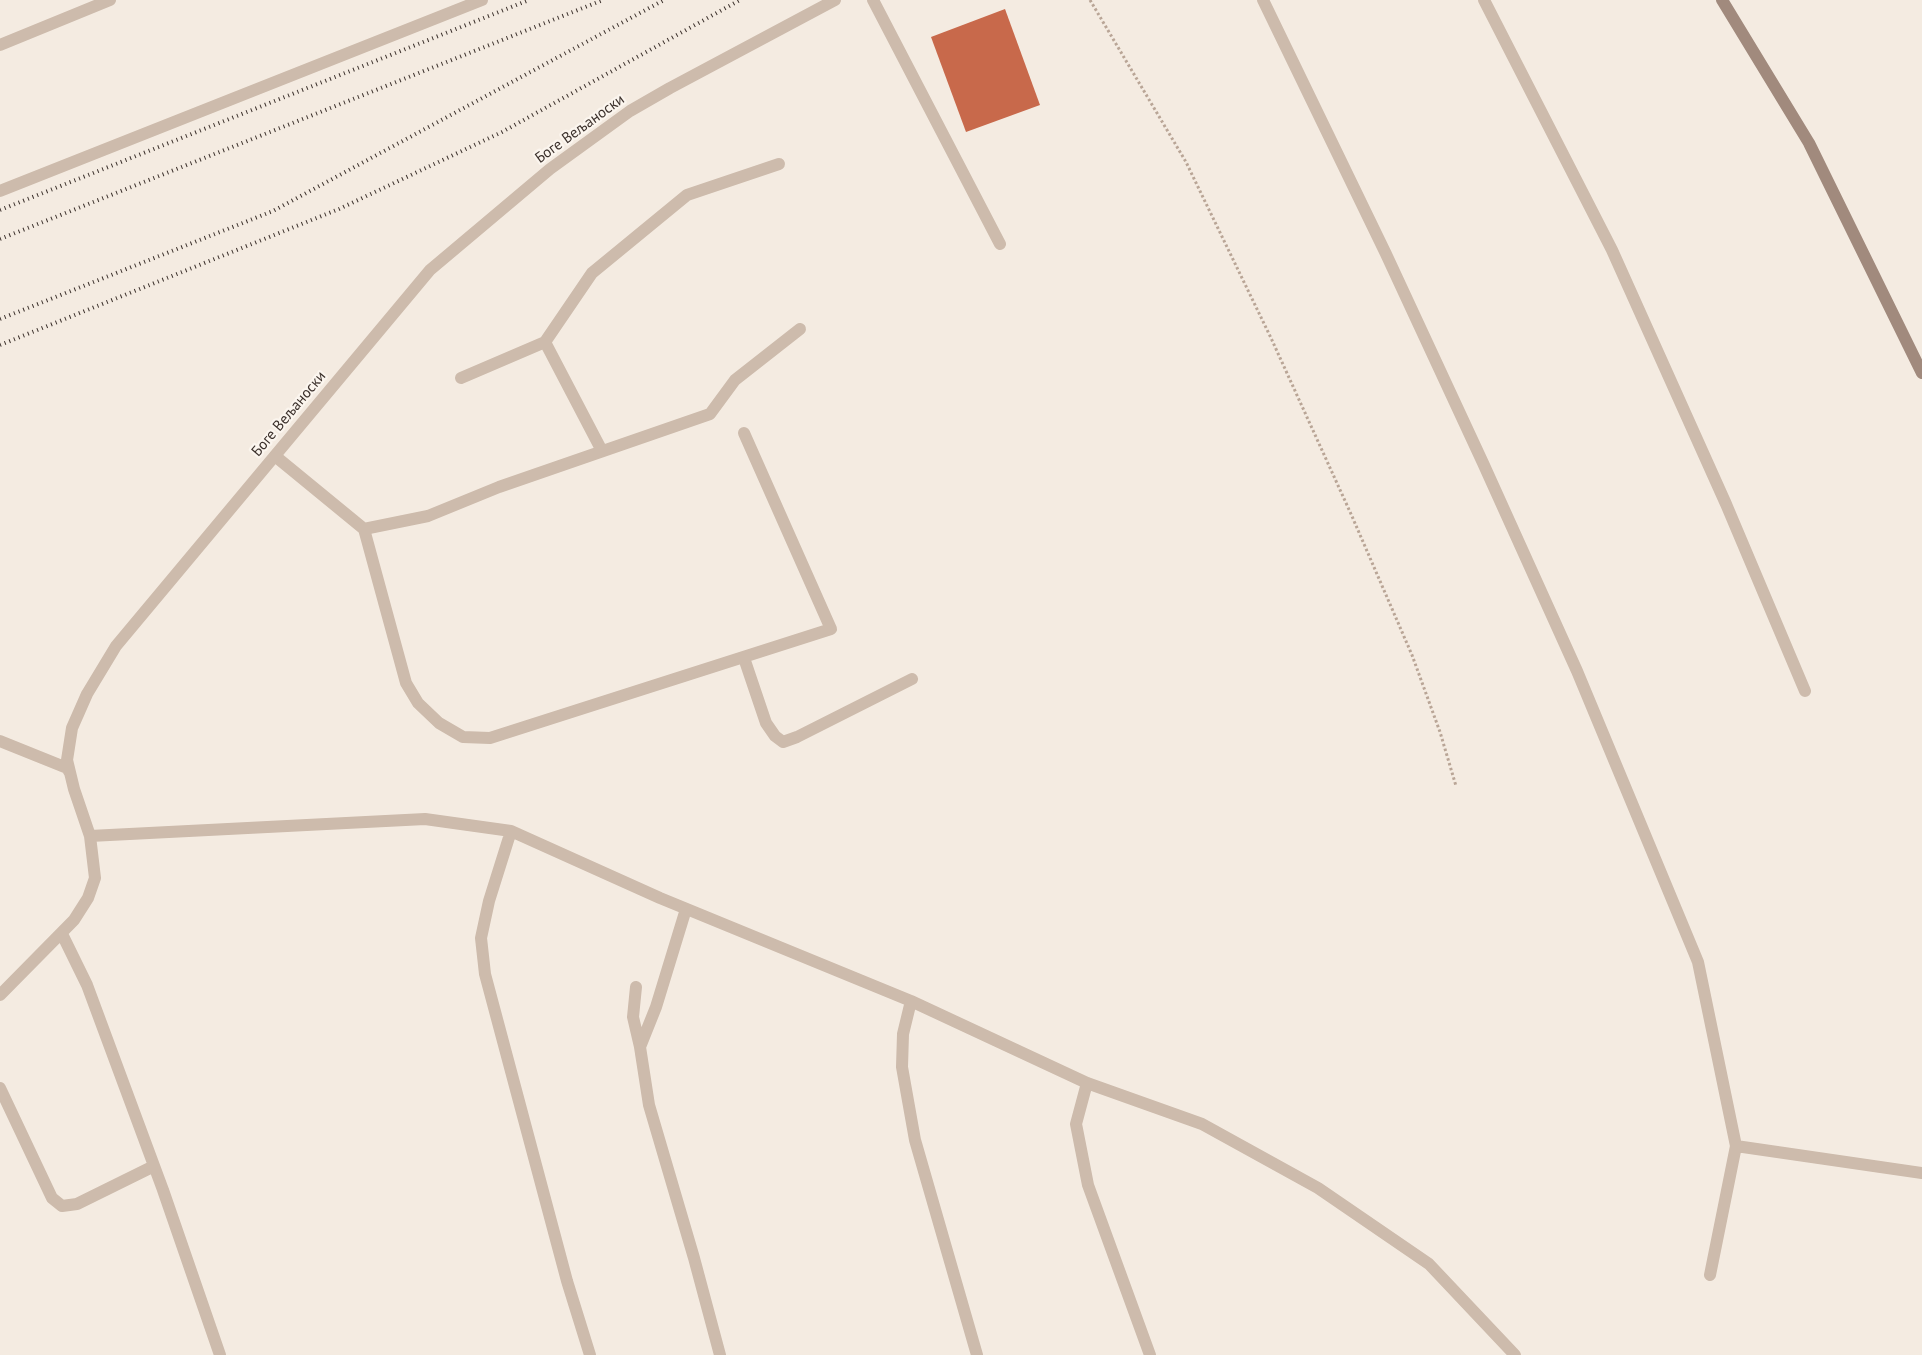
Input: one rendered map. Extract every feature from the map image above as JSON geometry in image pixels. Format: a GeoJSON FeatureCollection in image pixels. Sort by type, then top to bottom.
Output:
{"type":"FeatureCollection","features":[{"type":"Feature","properties":{"kind":"main road"},"geometry":{"type":"LineString","coordinates":[[1722,0],[1808,143],[1922,373]]}},
{"type":"Feature","properties":{"kind":"street"},"geometry":{"type":"LineString","coordinates":[[0,45],[110,0]]}},
{"type":"Feature","properties":{"kind":"street"},"geometry":{"type":"LineString","coordinates":[[0,191],[482,0]]}},
{"type":"Feature","properties":{"kind":"street","name":"Боге Вељаноски"},"geometry":{"type":"LineString","coordinates":[[0,996],[74,920],[88,898],[95,878],[90,836],[67,760],[72,728],[87,694],[116,646],[430,270],[550,169],[630,111],[835,0]]}},
{"type":"Feature","properties":{"kind":"street"},"geometry":{"type":"LineString","coordinates":[[873,0],[1000,244]]}},
{"type":"Feature","properties":{"kind":"street"},"geometry":{"type":"LineString","coordinates":[[1263,0],[1390,263],[1483,463],[1577,671],[1698,962],[1736,1146],[1710,1275]]}},
{"type":"Feature","properties":{"kind":"street"},"geometry":{"type":"LineString","coordinates":[[1484,0],[1612,250],[1726,504],[1805,692]]}},
{"type":"Feature","properties":{"kind":"street"},"geometry":{"type":"LineString","coordinates":[[461,378],[545,342],[592,273],[688,195],[779,164]]}},
{"type":"Feature","properties":{"kind":"street"},"geometry":{"type":"LineString","coordinates":[[364,529],[428,516],[499,487],[710,414],[735,380],[800,329]]}},
{"type":"Feature","properties":{"kind":"street"},"geometry":{"type":"LineString","coordinates":[[545,342],[602,451]]}},
{"type":"Feature","properties":{"kind":"street"},"geometry":{"type":"LineString","coordinates":[[275,456],[364,529],[406,683],[418,703],[438,723],[463,737],[490,738],[831,629],[744,433]]}},
{"type":"Feature","properties":{"kind":"street"},"geometry":{"type":"LineString","coordinates":[[744,658],[766,723],[775,736],[783,742],[797,737],[912,679]]}},
{"type":"Feature","properties":{"kind":"street"},"geometry":{"type":"LineString","coordinates":[[0,741],[67,768],[70,773]]}},
{"type":"Feature","properties":{"kind":"street"},"geometry":{"type":"LineString","coordinates":[[90,836],[425,819],[511,831],[686,909],[911,1001],[1087,1083],[1202,1124],[1318,1188],[1429,1264],[1515,1355]]}},
{"type":"Feature","properties":{"kind":"street"},"geometry":{"type":"LineString","coordinates":[[511,831],[489,902],[482,938],[485,974],[566,1281],[590,1355]]}},
{"type":"Feature","properties":{"kind":"street"},"geometry":{"type":"LineString","coordinates":[[640,1047],[656,1007],[686,909]]}},
{"type":"Feature","properties":{"kind":"street"},"geometry":{"type":"LineString","coordinates":[[62,934],[87,985],[154,1166],[220,1355]]}},
{"type":"Feature","properties":{"kind":"street"},"geometry":{"type":"LineString","coordinates":[[636,987],[633,1017],[640,1047],[649,1105],[720,1355]]}},
{"type":"Feature","properties":{"kind":"street"},"geometry":{"type":"LineString","coordinates":[[911,1001],[903,1034],[902,1067],[915,1140],[977,1355]]}},
{"type":"Feature","properties":{"kind":"street"},"geometry":{"type":"LineString","coordinates":[[1087,1083],[1076,1124],[1088,1185],[1150,1355]]}},
{"type":"Feature","properties":{"kind":"street"},"geometry":{"type":"LineString","coordinates":[[0,1088],[52,1198],[62,1206],[77,1204],[154,1166]]}},
{"type":"Feature","properties":{"kind":"street"},"geometry":{"type":"LineString","coordinates":[[1736,1146],[1922,1173]]}},
{"type":"Feature","properties":{"kind":"path"},"geometry":{"type":"LineString","coordinates":[[1090,0],[1186,162],[1270,338],[1351,514],[1412,655],[1440,732],[1456,786]]}},
{"type":"Feature","properties":{"kind":"building"},"geometry":{"type":"Polygon","coordinates":[[[1005,9],[1040,105],[966,132],[931,37],[1005,9]]]}},
{"type":"Feature","properties":{"kind":"railway"},"geometry":{"type":"LineString","coordinates":[[0,210],[529,0]]}},
{"type":"Feature","properties":{"kind":"railway"},"geometry":{"type":"LineString","coordinates":[[0,239],[603,0]]}},
{"type":"Feature","properties":{"kind":"railway"},"geometry":{"type":"LineString","coordinates":[[0,319],[273,211],[664,0]]}},
{"type":"Feature","properties":{"kind":"railway"},"geometry":{"type":"LineString","coordinates":[[0,345],[339,209],[502,132],[740,0]]}}]}
